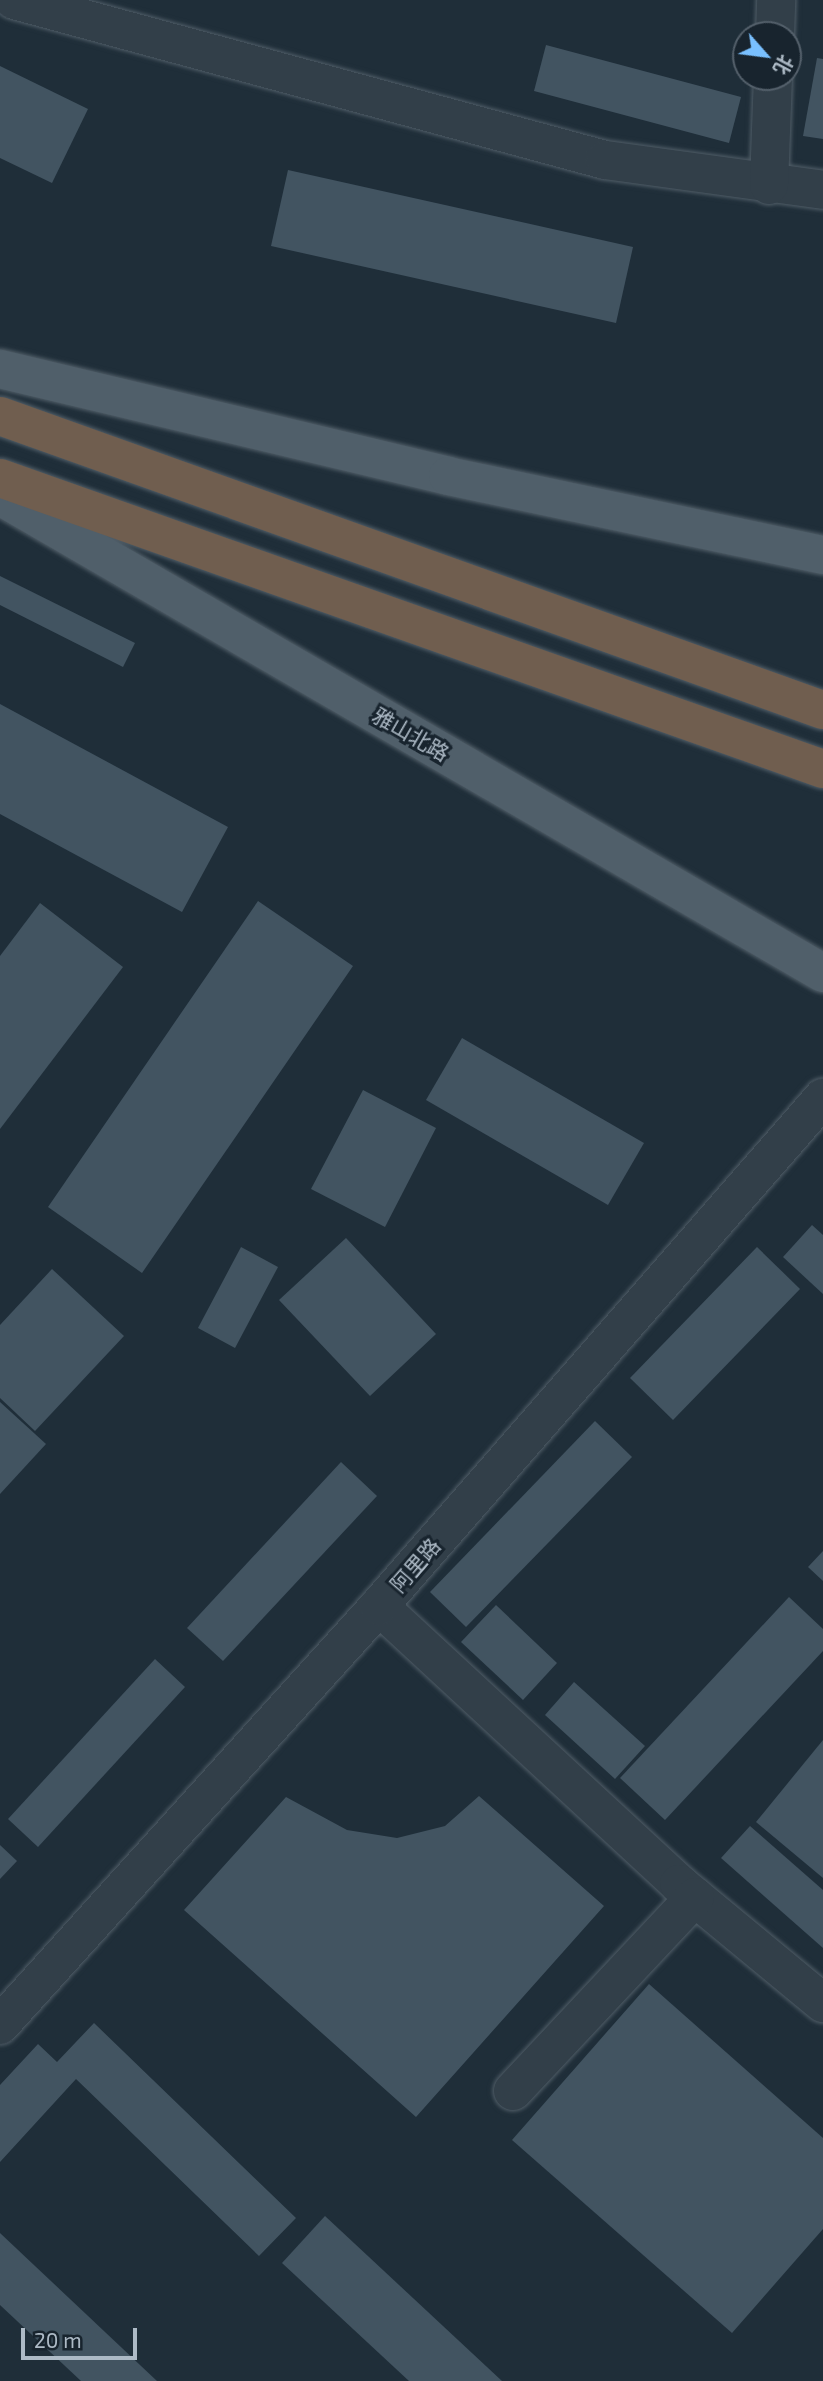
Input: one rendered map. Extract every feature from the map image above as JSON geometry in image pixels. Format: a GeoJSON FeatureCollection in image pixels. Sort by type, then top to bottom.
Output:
{"type":"FeatureCollection","features":[{"type":"Feature","properties":{"kind":"highway"},"geometry":{"type":"LineString","coordinates":[[0,416],[823,710]]}},
{"type":"Feature","properties":{"kind":"highway"},"geometry":{"type":"LineString","coordinates":[[0,478],[823,769]]}},
{"type":"Feature","properties":{"kind":"main road"},"geometry":{"type":"LineString","coordinates":[[0,369],[448,476],[823,555]]}},
{"type":"Feature","properties":{"kind":"main road","name":"雅山北路"},"geometry":{"type":"LineString","coordinates":[[0,496],[823,972]]}},
{"type":"Feature","properties":{"kind":"street"},"geometry":{"type":"LineString","coordinates":[[14,0],[605,160],[769,185],[823,190]]}},
{"type":"Feature","properties":{"kind":"street"},"geometry":{"type":"LineString","coordinates":[[775,21],[776,0]]}},
{"type":"Feature","properties":{"kind":"street"},"geometry":{"type":"LineString","coordinates":[[769,185],[772,91]]}},
{"type":"Feature","properties":{"kind":"street","name":"阿里路"},"geometry":{"type":"LineString","coordinates":[[0,2025],[379,1606],[823,1098]]}},
{"type":"Feature","properties":{"kind":"street"},"geometry":{"type":"LineString","coordinates":[[379,1606],[695,1897],[823,2003]]}},
{"type":"Feature","properties":{"kind":"street"},"geometry":{"type":"LineString","coordinates":[[513,2091],[695,1897]]}},
{"type":"Feature","properties":{"kind":"building"},"geometry":{"type":"Polygon","coordinates":[[[546,45],[741,97],[729,143],[534,91],[546,45]]]}},
{"type":"Feature","properties":{"kind":"building"},"geometry":{"type":"Polygon","coordinates":[[[817,58],[823,59],[823,139],[803,136],[817,58]]]}},
{"type":"Feature","properties":{"kind":"building"},"geometry":{"type":"Polygon","coordinates":[[[0,66],[88,109],[52,183],[0,158],[0,66]]]}},
{"type":"Feature","properties":{"kind":"building"},"geometry":{"type":"Polygon","coordinates":[[[288,170],[633,247],[616,323],[271,246],[288,170]]]}},
{"type":"Feature","properties":{"kind":"building"},"geometry":{"type":"Polygon","coordinates":[[[0,576],[135,643],[123,667],[0,605],[0,576]]]}},
{"type":"Feature","properties":{"kind":"building"},"geometry":{"type":"Polygon","coordinates":[[[0,704],[228,827],[182,912],[0,814],[0,704]]]}},
{"type":"Feature","properties":{"kind":"building"},"geometry":{"type":"Polygon","coordinates":[[[258,901],[353,966],[142,1273],[48,1207],[258,901]]]}},
{"type":"Feature","properties":{"kind":"building"},"geometry":{"type":"Polygon","coordinates":[[[40,903],[123,967],[0,1129],[0,956],[40,903]]]}},
{"type":"Feature","properties":{"kind":"building"},"geometry":{"type":"Polygon","coordinates":[[[462,1038],[644,1143],[608,1205],[426,1100],[462,1038]]]}},
{"type":"Feature","properties":{"kind":"building"},"geometry":{"type":"Polygon","coordinates":[[[363,1090],[436,1128],[385,1227],[311,1189],[363,1090]]]}},
{"type":"Feature","properties":{"kind":"building"},"geometry":{"type":"Polygon","coordinates":[[[812,1225],[823,1235],[823,1294],[783,1257],[812,1225]]]}},
{"type":"Feature","properties":{"kind":"building"},"geometry":{"type":"Polygon","coordinates":[[[346,1238],[436,1334],[370,1396],[279,1300],[346,1238]]]}},
{"type":"Feature","properties":{"kind":"building"},"geometry":{"type":"Polygon","coordinates":[[[241,1247],[278,1267],[235,1348],[198,1328],[241,1247]]]}},
{"type":"Feature","properties":{"kind":"building"},"geometry":{"type":"Polygon","coordinates":[[[757,1247],[800,1289],[673,1420],[630,1378],[757,1247]]]}},
{"type":"Feature","properties":{"kind":"building"},"geometry":{"type":"Polygon","coordinates":[[[52,1269],[124,1336],[35,1431],[0,1398],[0,1325],[52,1269]]]}},
{"type":"Feature","properties":{"kind":"building"},"geometry":{"type":"Polygon","coordinates":[[[0,1402],[46,1444],[0,1494],[0,1402]]]}},
{"type":"Feature","properties":{"kind":"building"},"geometry":{"type":"Polygon","coordinates":[[[595,1421],[632,1457],[466,1627],[430,1592],[595,1421]]]}},
{"type":"Feature","properties":{"kind":"building"},"geometry":{"type":"Polygon","coordinates":[[[341,1462],[377,1496],[223,1661],[187,1628],[341,1462]]]}},
{"type":"Feature","properties":{"kind":"building"},"geometry":{"type":"Polygon","coordinates":[[[823,1551],[823,1581],[808,1567],[823,1551]]]}},
{"type":"Feature","properties":{"kind":"building"},"geometry":{"type":"Polygon","coordinates":[[[789,1597],[823,1629],[823,1651],[665,1820],[620,1778],[789,1597]]]}},
{"type":"Feature","properties":{"kind":"building"},"geometry":{"type":"Polygon","coordinates":[[[496,1605],[557,1663],[523,1700],[461,1642],[496,1605]]]}},
{"type":"Feature","properties":{"kind":"building"},"geometry":{"type":"Polygon","coordinates":[[[155,1659],[185,1687],[38,1847],[8,1819],[155,1659]]]}},
{"type":"Feature","properties":{"kind":"building"},"geometry":{"type":"Polygon","coordinates":[[[574,1682],[645,1746],[615,1779],[545,1715],[574,1682]]]}},
{"type":"Feature","properties":{"kind":"building"},"geometry":{"type":"Polygon","coordinates":[[[823,1740],[823,1878],[756,1822],[823,1740]]]}},
{"type":"Feature","properties":{"kind":"building"},"geometry":{"type":"Polygon","coordinates":[[[479,1796],[604,1906],[416,2117],[184,1910],[286,1797],[347,1830],[397,1838],[445,1826],[479,1796]]]}},
{"type":"Feature","properties":{"kind":"building"},"geometry":{"type":"Polygon","coordinates":[[[750,1826],[823,1890],[823,1948],[721,1858],[750,1826]]]}},
{"type":"Feature","properties":{"kind":"building"},"geometry":{"type":"Polygon","coordinates":[[[0,1845],[17,1861],[0,1879],[0,1845]]]}},
{"type":"Feature","properties":{"kind":"building"},"geometry":{"type":"Polygon","coordinates":[[[649,1984],[823,2138],[823,2229],[732,2333],[512,2140],[649,1984]]]}},
{"type":"Feature","properties":{"kind":"building"},"geometry":{"type":"Polygon","coordinates":[[[94,2023],[296,2218],[259,2256],[76,2079],[0,2162],[0,2085],[38,2044],[57,2062],[94,2023]]]}},
{"type":"Feature","properties":{"kind":"building"},"geometry":{"type":"Polygon","coordinates":[[[325,2216],[502,2381],[409,2381],[282,2263],[325,2216]]]}},
{"type":"Feature","properties":{"kind":"building"},"geometry":{"type":"Polygon","coordinates":[[[0,2233],[157,2381],[81,2381],[0,2305],[0,2233]]]}}]}
